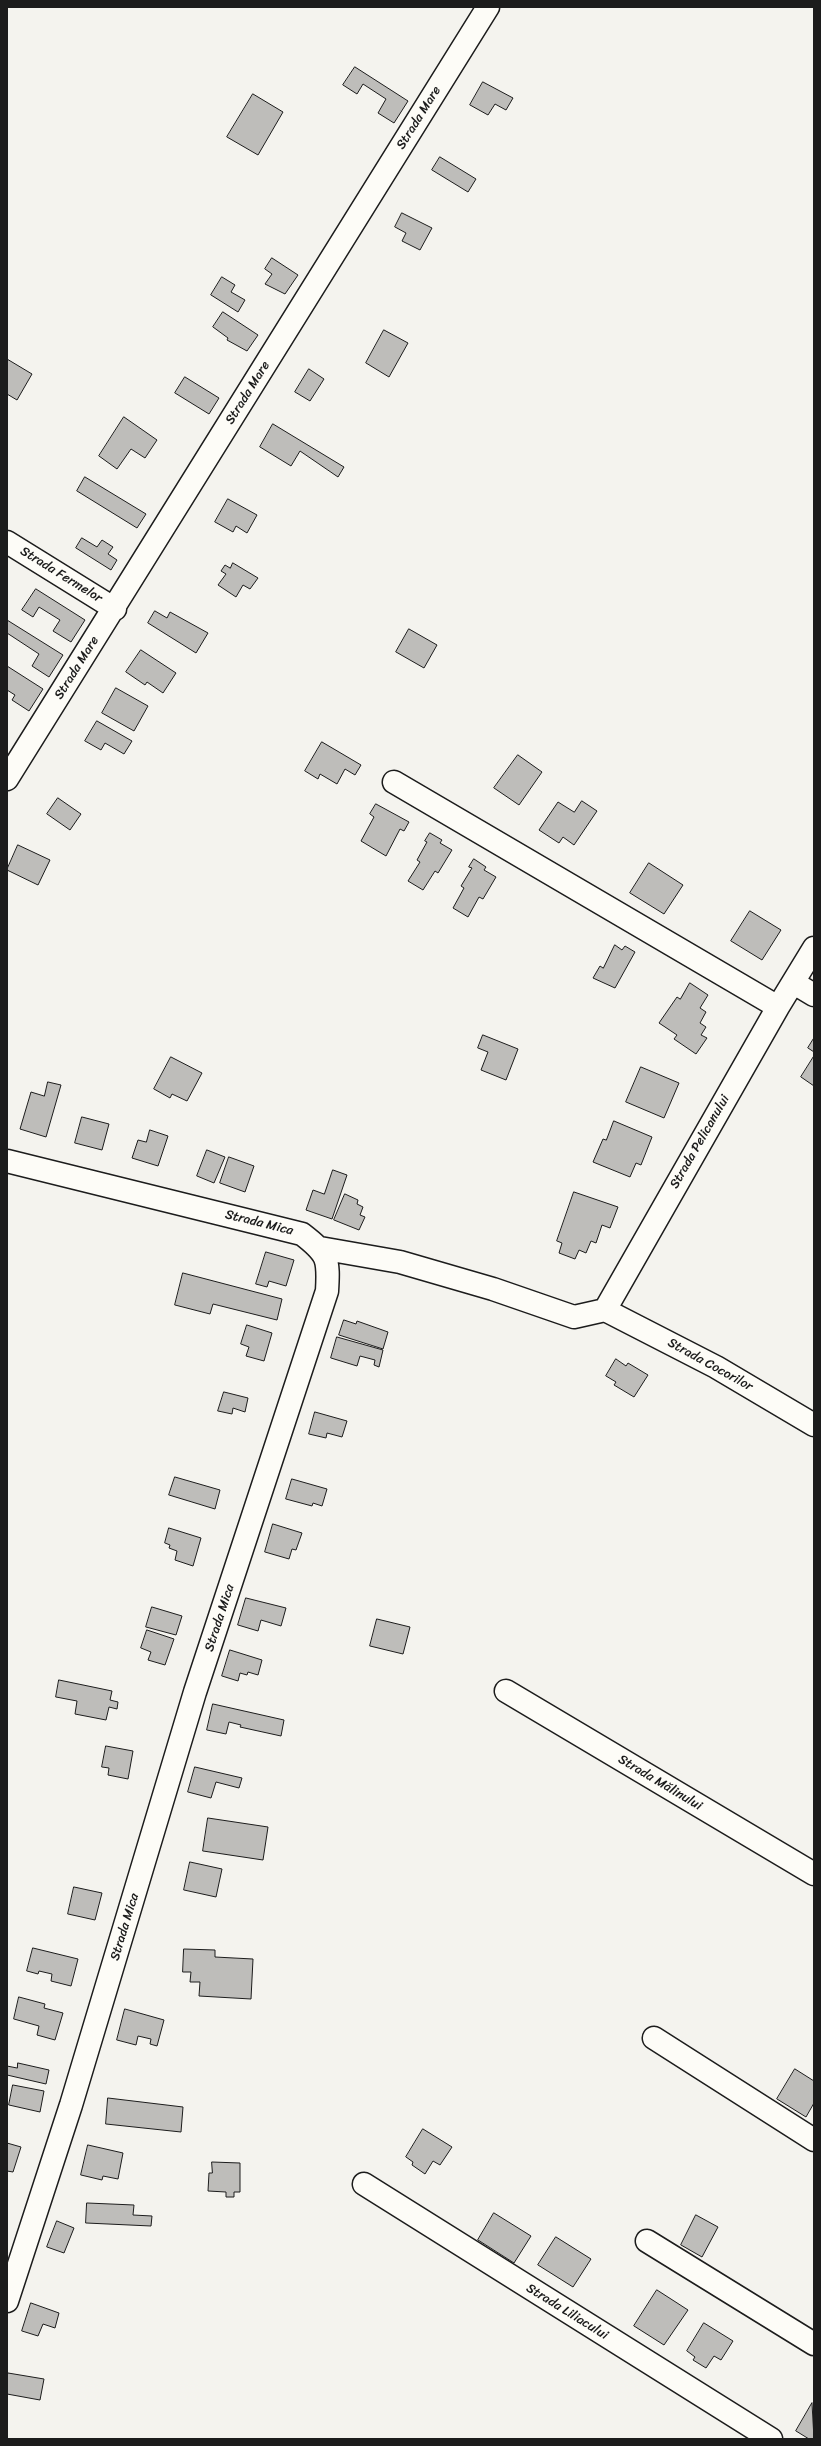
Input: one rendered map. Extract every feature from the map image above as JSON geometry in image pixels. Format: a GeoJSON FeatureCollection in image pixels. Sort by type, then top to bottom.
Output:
{"type":"FeatureCollection","features":[{"type":"Feature","properties":{"kind":"street","name":"Strada Mare"},"geometry":{"type":"LineString","coordinates":[[7,779],[115,609],[488,7]]}},
{"type":"Feature","properties":{"kind":"street","name":"Strada Fermelor"},"geometry":{"type":"LineString","coordinates":[[7,542],[115,609]]}},
{"type":"Feature","properties":{"kind":"street"},"geometry":{"type":"LineString","coordinates":[[394,782],[778,1007]]}},
{"type":"Feature","properties":{"kind":"street","name":"Strada Pelicanului"},"geometry":{"type":"LineString","coordinates":[[604,1310],[778,1007],[814,948]]}},
{"type":"Feature","properties":{"kind":"street"},"geometry":{"type":"LineString","coordinates":[[794,983],[814,995]]}},
{"type":"Feature","properties":{"kind":"street","name":"Strada Mica"},"geometry":{"type":"LineString","coordinates":[[7,1162],[302,1234],[320,1248],[328,1266],[327,1292],[195,1692],[71,2105],[7,2301]]}},
{"type":"Feature","properties":{"kind":"street"},"geometry":{"type":"LineString","coordinates":[[320,1248],[400,1262],[493,1289],[574,1317],[604,1310]]}},
{"type":"Feature","properties":{"kind":"street","name":"Strada Cocorilor"},"geometry":{"type":"LineString","coordinates":[[604,1310],[716,1367],[814,1424]]}},
{"type":"Feature","properties":{"kind":"street","name":"Strada Mălinului"},"geometry":{"type":"LineString","coordinates":[[506,1691],[814,1874]]}},
{"type":"Feature","properties":{"kind":"street"},"geometry":{"type":"LineString","coordinates":[[654,2038],[814,2140]]}},
{"type":"Feature","properties":{"kind":"street","name":"Strada Liliacului"},"geometry":{"type":"LineString","coordinates":[[364,2184],[771,2439]]}},
{"type":"Feature","properties":{"kind":"street"},"geometry":{"type":"LineString","coordinates":[[647,2241],[814,2344]]}},
{"type":"Feature","properties":{"kind":"building"},"geometry":{"type":"Polygon","coordinates":[[[355,67],[408,101],[394,123],[378,113],[386,99],[363,84],[357,94],[343,85],[355,67]]]}},
{"type":"Feature","properties":{"kind":"building"},"geometry":{"type":"Polygon","coordinates":[[[483,82],[513,98],[506,110],[495,104],[488,115],[470,105],[483,82]]]}},
{"type":"Feature","properties":{"kind":"building"},"geometry":{"type":"Polygon","coordinates":[[[253,94],[283,112],[258,155],[227,137],[253,94]]]}},
{"type":"Feature","properties":{"kind":"building"},"geometry":{"type":"Polygon","coordinates":[[[440,157],[476,179],[468,192],[432,170],[440,157]]]}},
{"type":"Feature","properties":{"kind":"building"},"geometry":{"type":"Polygon","coordinates":[[[402,213],[432,228],[420,250],[402,241],[406,233],[395,227],[402,213]]]}},
{"type":"Feature","properties":{"kind":"building"},"geometry":{"type":"Polygon","coordinates":[[[272,258],[298,275],[285,294],[265,284],[272,274],[265,269],[272,258]]]}},
{"type":"Feature","properties":{"kind":"building"},"geometry":{"type":"Polygon","coordinates":[[[222,277],[235,285],[231,292],[245,300],[238,312],[211,295],[222,277]]]}},
{"type":"Feature","properties":{"kind":"building"},"geometry":{"type":"Polygon","coordinates":[[[223,312],[258,335],[247,351],[227,340],[228,338],[213,327],[223,312]]]}},
{"type":"Feature","properties":{"kind":"building"},"geometry":{"type":"Polygon","coordinates":[[[384,330],[408,343],[389,377],[366,363],[384,330]]]}},
{"type":"Feature","properties":{"kind":"building"},"geometry":{"type":"Polygon","coordinates":[[[7,359],[32,374],[17,400],[7,394],[7,359]]]}},
{"type":"Feature","properties":{"kind":"building"},"geometry":{"type":"Polygon","coordinates":[[[309,369],[324,379],[310,401],[295,392],[309,369]]]}},
{"type":"Feature","properties":{"kind":"building"},"geometry":{"type":"Polygon","coordinates":[[[185,377],[219,398],[209,414],[175,393],[185,377]]]}},
{"type":"Feature","properties":{"kind":"building"},"geometry":{"type":"Polygon","coordinates":[[[124,417],[157,440],[145,458],[131,449],[117,469],[99,456],[124,417]]]}},
{"type":"Feature","properties":{"kind":"building"},"geometry":{"type":"Polygon","coordinates":[[[273,424],[344,467],[338,477],[300,451],[291,466],[260,447],[273,424]]]}},
{"type":"Feature","properties":{"kind":"building"},"geometry":{"type":"Polygon","coordinates":[[[85,477],[146,514],[137,528],[77,491],[85,477]]]}},
{"type":"Feature","properties":{"kind":"building"},"geometry":{"type":"Polygon","coordinates":[[[228,499],[257,515],[247,533],[236,526],[233,532],[215,522],[228,499]]]}},
{"type":"Feature","properties":{"kind":"building"},"geometry":{"type":"Polygon","coordinates":[[[82,538],[97,547],[102,540],[113,547],[108,554],[117,560],[111,570],[76,548],[82,538]]]}},
{"type":"Feature","properties":{"kind":"building"},"geometry":{"type":"Polygon","coordinates":[[[233,563],[258,578],[250,589],[243,585],[236,597],[218,585],[226,574],[221,571],[225,565],[230,568],[233,563]]]}},
{"type":"Feature","properties":{"kind":"building"},"geometry":{"type":"Polygon","coordinates":[[[36,589],[85,620],[71,642],[53,631],[60,620],[39,607],[33,617],[22,610],[36,589]]]}},
{"type":"Feature","properties":{"kind":"building"},"geometry":{"type":"Polygon","coordinates":[[[155,611],[167,618],[170,612],[208,633],[196,653],[148,623],[155,611]]]}},
{"type":"Feature","properties":{"kind":"building"},"geometry":{"type":"Polygon","coordinates":[[[7,620],[63,655],[49,677],[32,666],[39,654],[7,633],[7,620]]]}},
{"type":"Feature","properties":{"kind":"building"},"geometry":{"type":"Polygon","coordinates":[[[409,629],[437,645],[424,668],[396,652],[409,629]]]}},
{"type":"Feature","properties":{"kind":"building"},"geometry":{"type":"Polygon","coordinates":[[[141,650],[176,673],[163,693],[147,682],[145,685],[126,672],[141,650]]]}},
{"type":"Feature","properties":{"kind":"building"},"geometry":{"type":"Polygon","coordinates":[[[7,666],[43,689],[29,711],[12,700],[15,695],[7,690],[7,666]]]}},
{"type":"Feature","properties":{"kind":"building"},"geometry":{"type":"Polygon","coordinates":[[[116,688],[148,706],[134,731],[102,713],[116,688]]]}},
{"type":"Feature","properties":{"kind":"building"},"geometry":{"type":"Polygon","coordinates":[[[97,721],[132,741],[124,754],[105,743],[101,750],[85,741],[97,721]]]}},
{"type":"Feature","properties":{"kind":"building"},"geometry":{"type":"Polygon","coordinates":[[[322,742],[361,765],[355,775],[345,769],[337,784],[320,774],[318,779],[305,771],[322,742]]]}},
{"type":"Feature","properties":{"kind":"building"},"geometry":{"type":"Polygon","coordinates":[[[518,755],[542,772],[519,805],[494,788],[518,755]]]}},
{"type":"Feature","properties":{"kind":"building"},"geometry":{"type":"Polygon","coordinates":[[[58,798],[81,814],[70,830],[47,814],[58,798]]]}},
{"type":"Feature","properties":{"kind":"building"},"geometry":{"type":"Polygon","coordinates":[[[582,801],[597,811],[574,845],[563,837],[559,843],[539,830],[558,802],[574,812],[582,801]]]}},
{"type":"Feature","properties":{"kind":"building"},"geometry":{"type":"Polygon","coordinates":[[[376,804],[409,822],[404,831],[400,829],[386,856],[361,841],[374,817],[370,814],[376,804]]]}},
{"type":"Feature","properties":{"kind":"building"},"geometry":{"type":"Polygon","coordinates":[[[430,833],[442,840],[440,843],[452,850],[438,873],[435,871],[423,890],[408,881],[420,862],[417,860],[427,842],[425,841],[430,833]]]}},
{"type":"Feature","properties":{"kind":"building"},"geometry":{"type":"Polygon","coordinates":[[[18,845],[50,860],[38,885],[7,870],[18,845]]]}},
{"type":"Feature","properties":{"kind":"building"},"geometry":{"type":"Polygon","coordinates":[[[474,859],[486,867],[484,870],[496,877],[483,899],[479,897],[468,917],[453,908],[464,888],[461,886],[472,868],[469,867],[474,859]]]}},
{"type":"Feature","properties":{"kind":"building"},"geometry":{"type":"Polygon","coordinates":[[[649,863],[683,885],[664,914],[630,893],[649,863]]]}},
{"type":"Feature","properties":{"kind":"building"},"geometry":{"type":"Polygon","coordinates":[[[750,911],[781,930],[762,960],[731,941],[750,911]]]}},
{"type":"Feature","properties":{"kind":"building"},"geometry":{"type":"Polygon","coordinates":[[[615,945],[622,950],[625,946],[635,952],[615,988],[593,978],[600,966],[603,968],[615,945]]]}},
{"type":"Feature","properties":{"kind":"building"},"geometry":{"type":"Polygon","coordinates":[[[690,983],[708,995],[700,1008],[706,1012],[700,1023],[706,1027],[701,1035],[707,1038],[696,1054],[674,1039],[677,1035],[659,1023],[677,997],[680,999],[690,983]]]}},
{"type":"Feature","properties":{"kind":"building"},"geometry":{"type":"Polygon","coordinates":[[[483,1035],[518,1049],[506,1080],[481,1070],[488,1052],[478,1048],[483,1035]]]}},
{"type":"Feature","properties":{"kind":"building"},"geometry":{"type":"Polygon","coordinates":[[[814,1038],[814,1052],[808,1048],[814,1038]]]}},
{"type":"Feature","properties":{"kind":"building"},"geometry":{"type":"Polygon","coordinates":[[[814,1056],[814,1086],[801,1077],[814,1056]]]}},
{"type":"Feature","properties":{"kind":"building"},"geometry":{"type":"Polygon","coordinates":[[[171,1057],[202,1073],[187,1101],[172,1094],[170,1098],[154,1089],[171,1057]]]}},
{"type":"Feature","properties":{"kind":"building"},"geometry":{"type":"Polygon","coordinates":[[[641,1067],[679,1083],[664,1118],[626,1102],[641,1067]]]}},
{"type":"Feature","properties":{"kind":"building"},"geometry":{"type":"Polygon","coordinates":[[[48,1082],[61,1085],[46,1137],[20,1129],[31,1092],[44,1096],[48,1082]]]}},
{"type":"Feature","properties":{"kind":"building"},"geometry":{"type":"Polygon","coordinates":[[[82,1117],[109,1124],[102,1150],[75,1143],[82,1117]]]}},
{"type":"Feature","properties":{"kind":"building"},"geometry":{"type":"Polygon","coordinates":[[[614,1121],[652,1137],[641,1165],[636,1163],[630,1177],[593,1162],[603,1139],[606,1140],[614,1121]]]}},
{"type":"Feature","properties":{"kind":"building"},"geometry":{"type":"Polygon","coordinates":[[[150,1130],[168,1136],[158,1166],[132,1158],[138,1140],[146,1142],[150,1130]]]}},
{"type":"Feature","properties":{"kind":"building"},"geometry":{"type":"Polygon","coordinates":[[[207,1150],[225,1157],[214,1183],[197,1176],[207,1150]]]}},
{"type":"Feature","properties":{"kind":"building"},"geometry":{"type":"Polygon","coordinates":[[[229,1157],[254,1166],[245,1192],[220,1183],[229,1157]]]}},
{"type":"Feature","properties":{"kind":"building"},"geometry":{"type":"Polygon","coordinates":[[[333,1170],[347,1175],[332,1219],[306,1210],[313,1190],[324,1194],[333,1170]]]}},
{"type":"Feature","properties":{"kind":"building"},"geometry":{"type":"Polygon","coordinates":[[[574,1192],[618,1207],[610,1228],[602,1225],[596,1243],[591,1241],[586,1253],[579,1250],[575,1259],[559,1253],[562,1243],[557,1241],[574,1192]]]}},
{"type":"Feature","properties":{"kind":"building"},"geometry":{"type":"Polygon","coordinates":[[[345,1194],[358,1200],[357,1204],[363,1207],[360,1215],[365,1217],[359,1230],[334,1220],[345,1194]]]}},
{"type":"Feature","properties":{"kind":"building"},"geometry":{"type":"Polygon","coordinates":[[[266,1252],[294,1260],[286,1286],[269,1281],[267,1287],[256,1284],[266,1252]]]}},
{"type":"Feature","properties":{"kind":"building"},"geometry":{"type":"Polygon","coordinates":[[[183,1273],[282,1299],[277,1320],[213,1304],[210,1314],[175,1305],[183,1273]]]}},
{"type":"Feature","properties":{"kind":"building"},"geometry":{"type":"Polygon","coordinates":[[[344,1320],[356,1324],[357,1321],[388,1332],[383,1349],[339,1335],[344,1320]]]}},
{"type":"Feature","properties":{"kind":"building"},"geometry":{"type":"Polygon","coordinates":[[[247,1325],[272,1333],[264,1361],[246,1356],[249,1347],[241,1344],[247,1325]]]}},
{"type":"Feature","properties":{"kind":"building"},"geometry":{"type":"Polygon","coordinates":[[[337,1337],[383,1350],[379,1367],[374,1365],[375,1360],[360,1356],[357,1366],[331,1358],[337,1337]]]}},
{"type":"Feature","properties":{"kind":"building"},"geometry":{"type":"Polygon","coordinates":[[[616,1359],[626,1366],[628,1363],[648,1375],[634,1397],[614,1385],[616,1382],[606,1376],[616,1359]]]}},
{"type":"Feature","properties":{"kind":"building"},"geometry":{"type":"Polygon","coordinates":[[[224,1392],[248,1398],[245,1412],[233,1408],[232,1414],[218,1411],[224,1392]]]}},
{"type":"Feature","properties":{"kind":"building"},"geometry":{"type":"Polygon","coordinates":[[[315,1412],[347,1421],[342,1437],[327,1433],[326,1438],[309,1434],[315,1412]]]}},
{"type":"Feature","properties":{"kind":"building"},"geometry":{"type":"Polygon","coordinates":[[[175,1477],[220,1490],[215,1509],[169,1495],[175,1477]]]}},
{"type":"Feature","properties":{"kind":"building"},"geometry":{"type":"Polygon","coordinates":[[[292,1479],[327,1489],[322,1506],[313,1503],[312,1506],[286,1499],[292,1479]]]}},
{"type":"Feature","properties":{"kind":"building"},"geometry":{"type":"Polygon","coordinates":[[[273,1524],[302,1533],[296,1550],[292,1549],[289,1559],[265,1552],[273,1524]]]}},
{"type":"Feature","properties":{"kind":"building"},"geometry":{"type":"Polygon","coordinates":[[[169,1528],[201,1538],[193,1566],[175,1560],[177,1551],[169,1548],[170,1545],[165,1543],[169,1528]]]}},
{"type":"Feature","properties":{"kind":"building"},"geometry":{"type":"Polygon","coordinates":[[[246,1598],[286,1608],[281,1626],[261,1620],[258,1631],[238,1625],[246,1598]]]}},
{"type":"Feature","properties":{"kind":"building"},"geometry":{"type":"Polygon","coordinates":[[[152,1607],[182,1616],[176,1635],[146,1627],[152,1607]]]}},
{"type":"Feature","properties":{"kind":"building"},"geometry":{"type":"Polygon","coordinates":[[[377,1619],[410,1627],[403,1654],[370,1646],[377,1619]]]}},
{"type":"Feature","properties":{"kind":"building"},"geometry":{"type":"Polygon","coordinates":[[[147,1630],[174,1639],[165,1665],[148,1660],[151,1652],[141,1648],[147,1630]]]}},
{"type":"Feature","properties":{"kind":"building"},"geometry":{"type":"Polygon","coordinates":[[[230,1650],[262,1660],[258,1675],[248,1672],[247,1675],[240,1673],[238,1681],[222,1676],[230,1650]]]}},
{"type":"Feature","properties":{"kind":"building"},"geometry":{"type":"Polygon","coordinates":[[[59,1680],[112,1691],[110,1700],[118,1702],[117,1709],[109,1707],[106,1720],[75,1714],[77,1701],[56,1697],[59,1680]]]}},
{"type":"Feature","properties":{"kind":"building"},"geometry":{"type":"Polygon","coordinates":[[[213,1704],[284,1720],[281,1736],[240,1727],[241,1725],[229,1722],[226,1734],[207,1730],[213,1704]]]}},
{"type":"Feature","properties":{"kind":"building"},"geometry":{"type":"Polygon","coordinates":[[[106,1746],[133,1751],[128,1779],[108,1775],[109,1768],[102,1767],[106,1746]]]}},
{"type":"Feature","properties":{"kind":"building"},"geometry":{"type":"Polygon","coordinates":[[[195,1767],[242,1778],[239,1788],[216,1782],[211,1798],[188,1792],[195,1767]]]}},
{"type":"Feature","properties":{"kind":"building"},"geometry":{"type":"Polygon","coordinates":[[[208,1818],[268,1827],[263,1860],[203,1851],[208,1818]]]}},
{"type":"Feature","properties":{"kind":"building"},"geometry":{"type":"Polygon","coordinates":[[[190,1862],[222,1869],[216,1897],[184,1890],[190,1862]]]}},
{"type":"Feature","properties":{"kind":"building"},"geometry":{"type":"Polygon","coordinates":[[[74,1887],[102,1893],[95,1920],[68,1914],[74,1887]]]}},
{"type":"Feature","properties":{"kind":"building"},"geometry":{"type":"Polygon","coordinates":[[[33,1948],[78,1959],[71,1986],[51,1981],[52,1974],[39,1971],[38,1974],[27,1971],[33,1948]]]}},
{"type":"Feature","properties":{"kind":"building"},"geometry":{"type":"Polygon","coordinates":[[[184,1949],[215,1950],[215,1957],[253,1959],[251,1999],[199,1996],[200,1982],[190,1982],[191,1972],[183,1972],[184,1949]]]}},
{"type":"Feature","properties":{"kind":"building"},"geometry":{"type":"Polygon","coordinates":[[[19,1997],[45,2004],[44,2008],[63,2013],[55,2040],[37,2035],[39,2026],[14,2019],[19,1997]]]}},
{"type":"Feature","properties":{"kind":"building"},"geometry":{"type":"Polygon","coordinates":[[[125,2009],[164,2020],[157,2046],[150,2044],[151,2039],[138,2036],[136,2045],[117,2040],[125,2009]]]}},
{"type":"Feature","properties":{"kind":"building"},"geometry":{"type":"Polygon","coordinates":[[[18,2063],[49,2070],[46,2084],[7,2075],[7,2066],[17,2068],[18,2063]]]}},
{"type":"Feature","properties":{"kind":"building"},"geometry":{"type":"Polygon","coordinates":[[[795,2069],[814,2081],[814,2103],[806,2117],[777,2099],[795,2069]]]}},
{"type":"Feature","properties":{"kind":"building"},"geometry":{"type":"Polygon","coordinates":[[[13,2085],[44,2091],[40,2112],[9,2105],[13,2085]]]}},
{"type":"Feature","properties":{"kind":"building"},"geometry":{"type":"Polygon","coordinates":[[[108,2098],[183,2107],[181,2132],[106,2124],[108,2098]]]}},
{"type":"Feature","properties":{"kind":"building"},"geometry":{"type":"Polygon","coordinates":[[[423,2129],[452,2147],[440,2165],[433,2161],[425,2174],[412,2165],[413,2162],[406,2157],[423,2129]]]}},
{"type":"Feature","properties":{"kind":"building"},"geometry":{"type":"Polygon","coordinates":[[[7,2143],[21,2147],[13,2172],[7,2171],[7,2143]]]}},
{"type":"Feature","properties":{"kind":"building"},"geometry":{"type":"Polygon","coordinates":[[[88,2145],[123,2153],[118,2179],[103,2176],[102,2180],[81,2175],[88,2145]]]}},
{"type":"Feature","properties":{"kind":"building"},"geometry":{"type":"Polygon","coordinates":[[[212,2162],[240,2163],[240,2192],[234,2192],[234,2197],[226,2197],[226,2192],[208,2191],[209,2173],[212,2173],[212,2162]]]}},
{"type":"Feature","properties":{"kind":"building"},"geometry":{"type":"Polygon","coordinates":[[[87,2203],[134,2205],[133,2215],[152,2216],[151,2226],[86,2223],[87,2203]]]}},
{"type":"Feature","properties":{"kind":"building"},"geometry":{"type":"Polygon","coordinates":[[[494,2213],[531,2236],[514,2263],[478,2240],[494,2213]]]}},
{"type":"Feature","properties":{"kind":"building"},"geometry":{"type":"Polygon","coordinates":[[[696,2215],[718,2227],[702,2257],[681,2245],[696,2215]]]}},
{"type":"Feature","properties":{"kind":"building"},"geometry":{"type":"Polygon","coordinates":[[[57,2221],[74,2228],[64,2253],[47,2247],[57,2221]]]}},
{"type":"Feature","properties":{"kind":"building"},"geometry":{"type":"Polygon","coordinates":[[[556,2237],[591,2259],[573,2287],[538,2265],[556,2237]]]}},
{"type":"Feature","properties":{"kind":"building"},"geometry":{"type":"Polygon","coordinates":[[[657,2290],[688,2310],[664,2345],[634,2326],[657,2290]]]}},
{"type":"Feature","properties":{"kind":"building"},"geometry":{"type":"Polygon","coordinates":[[[31,2303],[59,2313],[55,2328],[43,2324],[38,2336],[22,2331],[31,2303]]]}},
{"type":"Feature","properties":{"kind":"building"},"geometry":{"type":"Polygon","coordinates":[[[704,2323],[733,2341],[721,2360],[714,2356],[706,2368],[693,2360],[695,2357],[687,2351],[704,2323]]]}},
{"type":"Feature","properties":{"kind":"building"},"geometry":{"type":"Polygon","coordinates":[[[8,2373],[44,2379],[40,2400],[7,2394],[8,2373]]]}},
{"type":"Feature","properties":{"kind":"building"},"geometry":{"type":"Polygon","coordinates":[[[812,2403],[814,2439],[809,2439],[796,2431],[812,2403]]]}}]}
